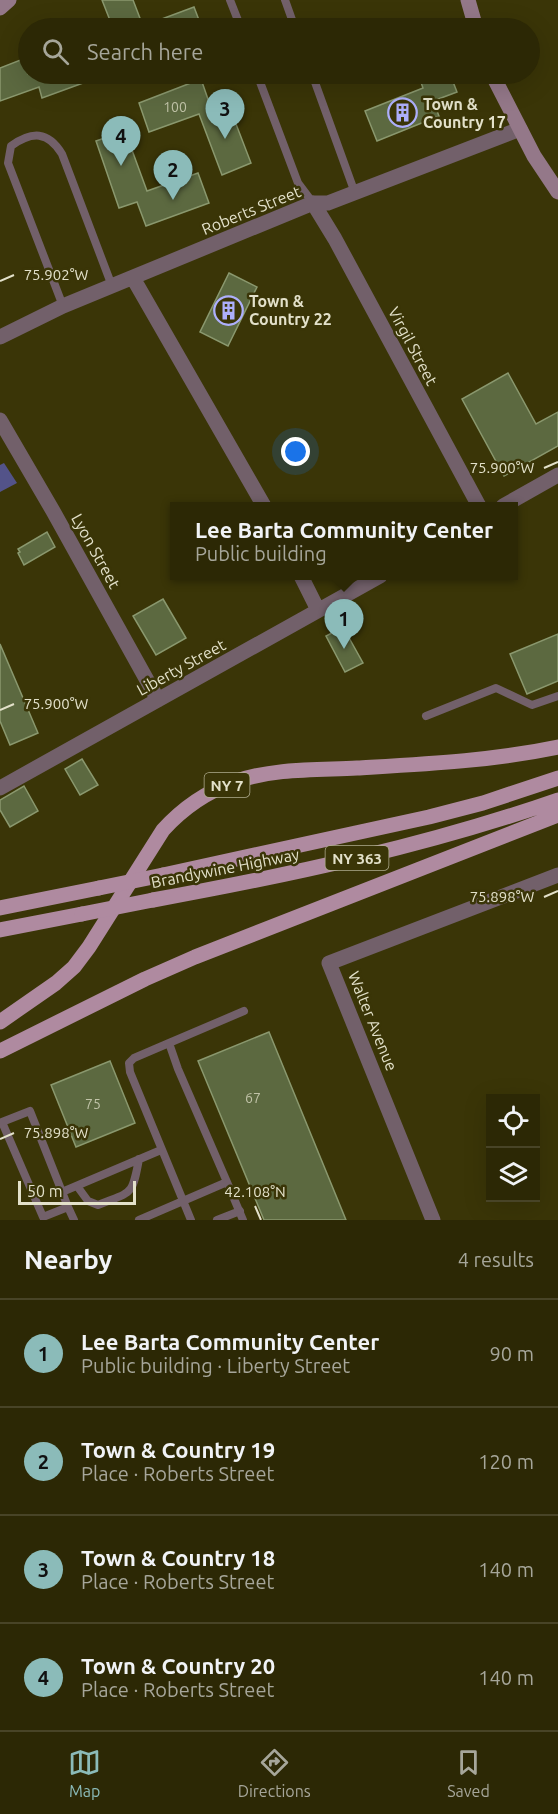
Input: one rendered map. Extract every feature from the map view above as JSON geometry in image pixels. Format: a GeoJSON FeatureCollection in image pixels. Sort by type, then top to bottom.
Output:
{"type":"FeatureCollection","features":[{"type":"Feature","properties":{"kind":"main road","name":"NY 7"},"geometry":{"type":"LineString","coordinates":[[0,1022],[56,983],[74,967],[163,830],[177,815],[215,790],[236,781],[278,773],[462,762],[510,757],[558,747]]}},
{"type":"Feature","properties":{"kind":"main road","name":"Brandywine Highway"},"geometry":{"type":"LineString","coordinates":[[0,908],[429,817],[483,803],[558,778]]}},
{"type":"Feature","properties":{"kind":"main road","name":"Brandywine Highway"},"geometry":{"type":"LineString","coordinates":[[0,930],[274,878],[377,854],[474,827],[558,800]]}},
{"type":"Feature","properties":{"kind":"main road"},"geometry":{"type":"LineString","coordinates":[[2,1053],[145,979],[195,957],[558,814]]}},
{"type":"Feature","properties":{"kind":"street"},"geometry":{"type":"LineString","coordinates":[[0,8],[9,0]]}},
{"type":"Feature","properties":{"kind":"street"},"geometry":{"type":"LineString","coordinates":[[468,0],[473,18]]}},
{"type":"Feature","properties":{"kind":"street"},"geometry":{"type":"LineString","coordinates":[[497,84],[534,156],[558,192]]}},
{"type":"Feature","properties":{"kind":"street","name":"Roberts Street"},"geometry":{"type":"LineString","coordinates":[[0,337],[63,306],[312,203],[328,203],[520,129]]}},
{"type":"Feature","properties":{"kind":"street","name":"Virgil Street"},"geometry":{"type":"LineString","coordinates":[[312,203],[335,239],[476,502]]}},
{"type":"Feature","properties":{"kind":"street"},"geometry":{"type":"LineString","coordinates":[[134,278],[261,502]]}},
{"type":"Feature","properties":{"kind":"street","name":"Lyon Street"},"geometry":{"type":"LineString","coordinates":[[0,420],[158,700]]}},
{"type":"Feature","properties":{"kind":"street"},"geometry":{"type":"LineString","coordinates":[[512,502],[558,475]]}},
{"type":"Feature","properties":{"kind":"street"},"geometry":{"type":"LineString","coordinates":[[303,580],[318,610]]}},
{"type":"Feature","properties":{"kind":"street","name":"Liberty Street"},"geometry":{"type":"LineString","coordinates":[[1,785],[373,580]]}},
{"type":"Feature","properties":{"kind":"street","name":"Walter Avenue"},"geometry":{"type":"LineString","coordinates":[[433,1220],[329,963],[558,875]]}},
{"type":"Feature","properties":{"kind":"lane"},"geometry":{"type":"LineString","coordinates":[[230,0],[236,18]]}},
{"type":"Feature","properties":{"kind":"lane"},"geometry":{"type":"LineString","coordinates":[[285,0],[291,18]]}},
{"type":"Feature","properties":{"kind":"lane"},"geometry":{"type":"LineString","coordinates":[[261,84],[298,183],[312,203]]}},
{"type":"Feature","properties":{"kind":"lane"},"geometry":{"type":"LineString","coordinates":[[316,84],[355,193]]}},
{"type":"Feature","properties":{"kind":"lane"},"geometry":{"type":"LineString","coordinates":[[63,306],[8,163],[11,146],[29,136],[47,137],[55,142],[62,154],[112,286]]}},
{"type":"Feature","properties":{"kind":"lane"},"geometry":{"type":"LineString","coordinates":[[426,716],[496,687],[532,705],[558,696]]}},
{"type":"Feature","properties":{"kind":"lane"},"geometry":{"type":"LineString","coordinates":[[191,1220],[130,1072],[129,1063],[134,1058],[244,1011]]}},
{"type":"Feature","properties":{"kind":"lane"},"geometry":{"type":"LineString","coordinates":[[169,1043],[243,1220]]}},
{"type":"Feature","properties":{"kind":"lane"},"geometry":{"type":"LineString","coordinates":[[68,1207],[43,1217],[2,1122],[30,1111],[74,1220]]}},
{"type":"Feature","properties":{"kind":"lane"},"geometry":{"type":"LineString","coordinates":[[62,1192],[161,1150]]}},
{"type":"Feature","properties":{"kind":"lane"},"geometry":{"type":"LineString","coordinates":[[77,1186],[88,1200],[98,1205],[129,1192],[134,1186],[139,1159]]}},
{"type":"Feature","properties":{"kind":"lane"},"geometry":{"type":"LineString","coordinates":[[139,1220],[227,1182]]}},
{"type":"Feature","properties":{"kind":"lane"},"geometry":{"type":"LineString","coordinates":[[217,1220],[240,1211]]}},
{"type":"Feature","properties":{"kind":"shaded area"},"geometry":{"type":"Polygon","coordinates":[[[4,463],[17,483],[0,492],[0,465],[4,463]]]}},
{"type":"Feature","properties":{"kind":"building"},"geometry":{"type":"Polygon","coordinates":[[[102,0],[133,0],[140,18],[109,18],[102,0]]]}},
{"type":"Feature","properties":{"kind":"building"},"geometry":{"type":"Polygon","coordinates":[[[194,7],[198,18],[164,18],[194,7]]]}},
{"type":"Feature","properties":{"kind":"building"},"geometry":{"type":"Polygon","coordinates":[[[18,61],[18,84],[80,84],[42,98],[39,87],[0,101],[0,68],[18,61]]]}},
{"type":"Feature","properties":{"kind":"building"},"geometry":{"type":"Polygon","coordinates":[[[188,84],[203,84],[210,105],[226,98],[251,163],[222,175],[199,114],[149,132],[139,103],[188,84]]]}},
{"type":"Feature","properties":{"kind":"building","name":"Town & Country 17"},"geometry":{"type":"Polygon","coordinates":[[[422,84],[454,84],[457,92],[433,101],[439,116],[377,141],[365,111],[423,88],[422,84]]]}},
{"type":"Feature","properties":{"kind":"building"},"geometry":{"type":"Polygon","coordinates":[[[125,131],[147,191],[198,173],[209,203],[146,226],[137,202],[119,208],[96,141],[125,131]]]}},
{"type":"Feature","properties":{"kind":"building","name":"Town & Country 22"},"geometry":{"type":"Polygon","coordinates":[[[229,273],[257,287],[228,346],[200,332],[229,273]]]}},
{"type":"Feature","properties":{"kind":"building"},"geometry":{"type":"Polygon","coordinates":[[[508,373],[536,424],[558,412],[558,446],[504,476],[462,399],[508,373]]]}},
{"type":"Feature","properties":{"kind":"building"},"geometry":{"type":"Polygon","coordinates":[[[47,532],[55,547],[24,565],[18,549],[47,532]]]}},
{"type":"Feature","properties":{"kind":"building"},"geometry":{"type":"Polygon","coordinates":[[[163,599],[186,638],[156,655],[133,616],[163,599]]]}},
{"type":"Feature","properties":{"kind":"building"},"geometry":{"type":"Polygon","coordinates":[[[343,627],[363,663],[345,672],[326,636],[343,627]]]}},
{"type":"Feature","properties":{"kind":"building"},"geometry":{"type":"Polygon","coordinates":[[[558,634],[558,681],[527,694],[510,654],[558,634]]]}},
{"type":"Feature","properties":{"kind":"building"},"geometry":{"type":"Polygon","coordinates":[[[0,644],[38,733],[10,745],[0,721],[0,644]]]}},
{"type":"Feature","properties":{"kind":"building"},"geometry":{"type":"Polygon","coordinates":[[[82,759],[98,785],[80,795],[65,769],[82,759]]]}},
{"type":"Feature","properties":{"kind":"building"},"geometry":{"type":"Polygon","coordinates":[[[24,786],[38,811],[10,827],[0,810],[0,800],[24,786]]]}},
{"type":"Feature","properties":{"kind":"building"},"geometry":{"type":"Polygon","coordinates":[[[269,1032],[346,1220],[264,1220],[198,1061],[269,1032]]]}},
{"type":"Feature","properties":{"kind":"building"},"geometry":{"type":"Polygon","coordinates":[[[110,1061],[135,1123],[76,1147],[51,1085],[110,1061]]]}},
{"type":"Feature","properties":{"kind":"place","name":"Town & Country 17"},"geometry":{"type":"Point","coordinates":[402,113]}},
{"type":"Feature","properties":{"kind":"place","name":"Town & Country 18"},"geometry":{"type":"Point","coordinates":[225,139]}},
{"type":"Feature","properties":{"kind":"place","name":"Town & Country 20"},"geometry":{"type":"Point","coordinates":[121,166]}},
{"type":"Feature","properties":{"kind":"place","name":"Town & Country 19"},"geometry":{"type":"Point","coordinates":[173,200]}},
{"type":"Feature","properties":{"kind":"place","name":"Town & Country 22"},"geometry":{"type":"Point","coordinates":[228,310]}},
{"type":"Feature","properties":{"kind":"place","name":"Lee Barta Community Center"},"geometry":{"type":"Point","coordinates":[344,649]}}]}
